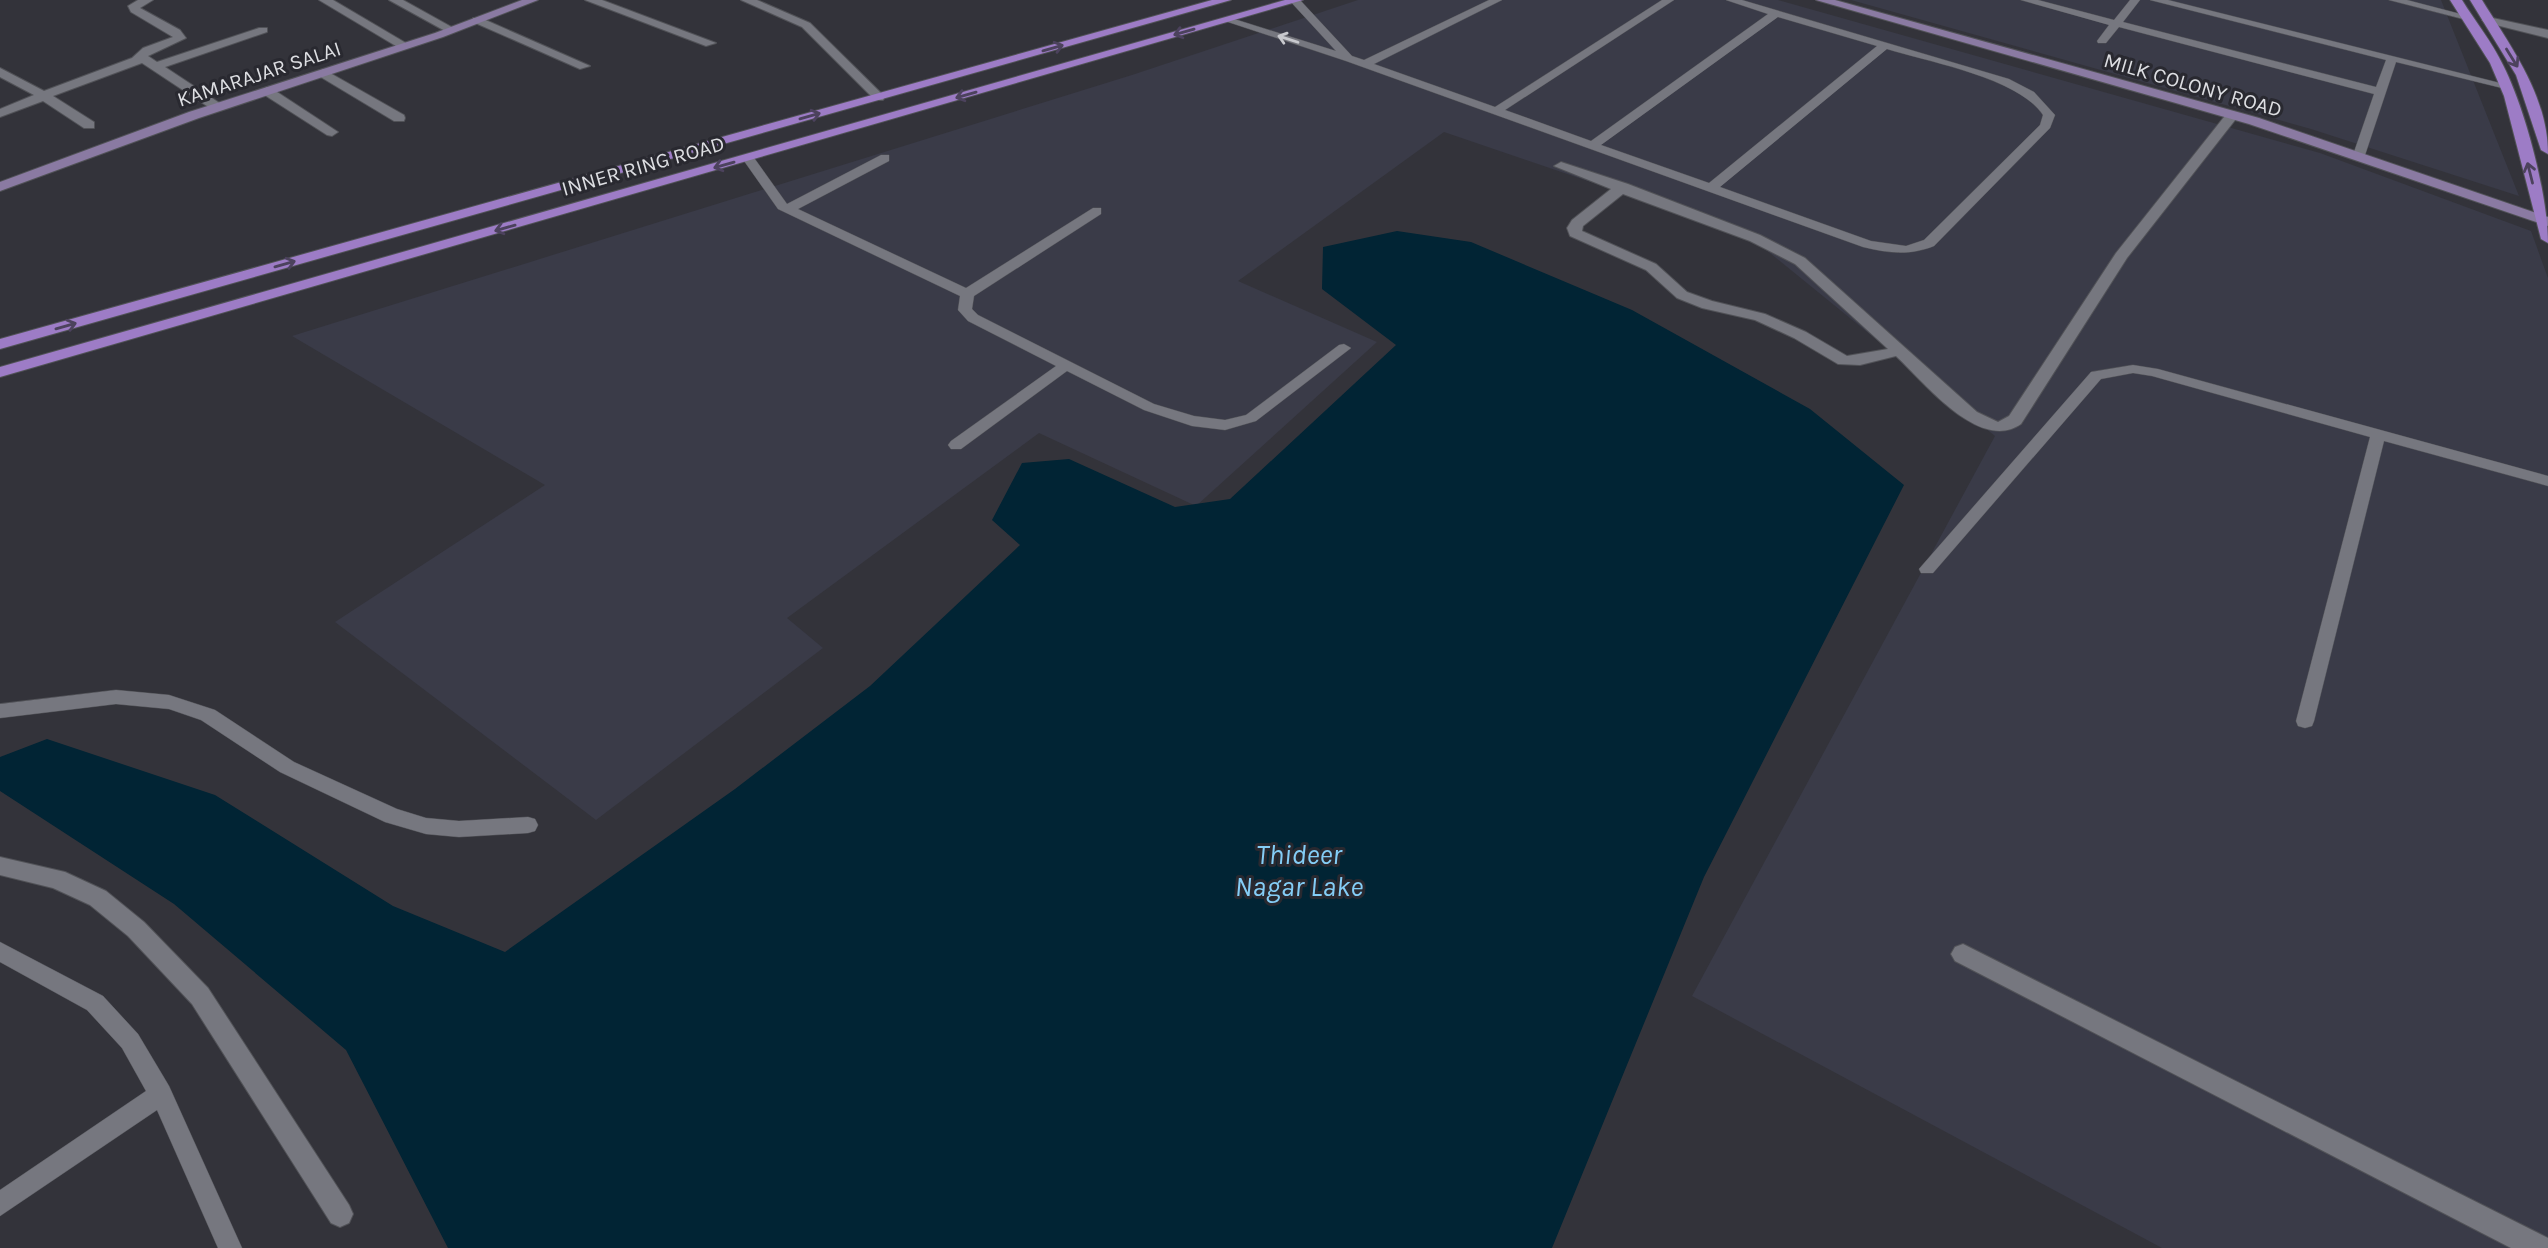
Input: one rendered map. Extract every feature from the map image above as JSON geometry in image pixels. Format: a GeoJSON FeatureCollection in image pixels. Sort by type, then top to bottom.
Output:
{"type":"FeatureCollection","features":[{"type":"Feature","properties":{"kind":"main road","name":"KAMARAJAR SALAI"},"geometry":{"type":"LineString","coordinates":[[0,187],[217,107],[405,46],[532,0]]}},
{"type":"Feature","properties":{"kind":"main road","name":"INNER RING ROAD"},"geometry":{"type":"LineString","coordinates":[[0,344],[1225,0]]}},
{"type":"Feature","properties":{"kind":"main road","name":"INNER RING ROAD"},"geometry":{"type":"LineString","coordinates":[[0,372],[1296,0]]}},
{"type":"Feature","properties":{"kind":"main road","name":"MILK COLONY ROAD"},"geometry":{"type":"LineString","coordinates":[[1822,0],[2233,116],[2359,155],[2545,221]]}},
{"type":"Feature","properties":{"kind":"main road"},"geometry":{"type":"LineString","coordinates":[[2456,0],[2496,63],[2506,86],[2548,239]]}},
{"type":"Feature","properties":{"kind":"main road"},"geometry":{"type":"LineString","coordinates":[[2476,0],[2522,75],[2548,150]]}},
{"type":"Feature","properties":{"kind":"street"},"geometry":{"type":"LineString","coordinates":[[0,113],[137,60],[147,51],[180,38],[176,32],[135,10],[134,6],[147,0]]}},
{"type":"Feature","properties":{"kind":"street"},"geometry":{"type":"LineString","coordinates":[[325,0],[405,46]]}},
{"type":"Feature","properties":{"kind":"street"},"geometry":{"type":"LineString","coordinates":[[395,0],[451,30]]}},
{"type":"Feature","properties":{"kind":"street"},"geometry":{"type":"LineString","coordinates":[[591,0],[710,43]]}},
{"type":"Feature","properties":{"kind":"street"},"geometry":{"type":"LineString","coordinates":[[747,0],[806,25],[880,97]]}},
{"type":"Feature","properties":{"kind":"street"},"geometry":{"type":"LineString","coordinates":[[477,20],[584,66]]}},
{"type":"Feature","properties":{"kind":"street"},"geometry":{"type":"LineString","coordinates":[[2488,20],[2548,34]]}},
{"type":"Feature","properties":{"kind":"street"},"geometry":{"type":"LineString","coordinates":[[157,66],[263,30]]}},
{"type":"Feature","properties":{"kind":"street"},"geometry":{"type":"LineString","coordinates":[[137,60],[151,61],[217,107]]}},
{"type":"Feature","properties":{"kind":"street"},"geometry":{"type":"LineString","coordinates":[[0,72],[89,125]]}},
{"type":"Feature","properties":{"kind":"street"},"geometry":{"type":"LineString","coordinates":[[323,73],[399,118]]}},
{"type":"Feature","properties":{"kind":"street"},"geometry":{"type":"LineString","coordinates":[[267,91],[332,132]]}},
{"type":"Feature","properties":{"kind":"street"},"geometry":{"type":"LineString","coordinates":[[1561,166],[1755,238],[1800,261],[1981,424],[1998,428],[2015,421],[2121,256],[2233,116]]}},
{"type":"Feature","properties":{"kind":"street"},"geometry":{"type":"LineString","coordinates":[[1623,187],[1577,223],[1575,233],[1651,267],[1682,295],[1759,317],[1800,335],[1844,361],[1899,351]]}},
{"type":"Feature","properties":{"kind":"street"},"geometry":{"type":"LineString","coordinates":[[0,866],[57,879],[98,898],[136,929],[200,996],[341,1213]]}},
{"type":"Feature","properties":{"kind":"street"},"geometry":{"type":"LineString","coordinates":[[1963,954],[2539,1248]]}},
{"type":"Feature","properties":{"kind":"lane"},"geometry":{"type":"LineString","coordinates":[[1296,0],[1350,59]]}},
{"type":"Feature","properties":{"kind":"lane"},"geometry":{"type":"LineString","coordinates":[[1365,64],[1497,0]]}},
{"type":"Feature","properties":{"kind":"lane"},"geometry":{"type":"LineString","coordinates":[[1496,111],[1669,0]]}},
{"type":"Feature","properties":{"kind":"lane"},"geometry":{"type":"LineString","coordinates":[[1227,20],[1365,64],[1868,244],[1914,250],[1929,243],[2046,126],[2049,115],[2041,101],[2020,88],[1731,0]]}},
{"type":"Feature","properties":{"kind":"lane"},"geometry":{"type":"LineString","coordinates":[[2026,0],[2381,92]]}},
{"type":"Feature","properties":{"kind":"lane"},"geometry":{"type":"LineString","coordinates":[[2102,41],[2135,0]]}},
{"type":"Feature","properties":{"kind":"lane"},"geometry":{"type":"LineString","coordinates":[[2155,0],[2506,86]]}},
{"type":"Feature","properties":{"kind":"lane"},"geometry":{"type":"LineString","coordinates":[[2394,0],[2467,17]]}},
{"type":"Feature","properties":{"kind":"lane"},"geometry":{"type":"LineString","coordinates":[[1592,146],[1777,13]]}},
{"type":"Feature","properties":{"kind":"lane"},"geometry":{"type":"LineString","coordinates":[[1711,188],[1885,45]]}},
{"type":"Feature","properties":{"kind":"lane"},"geometry":{"type":"LineString","coordinates":[[2359,155],[2392,58]]}},
{"type":"Feature","properties":{"kind":"lane"},"geometry":{"type":"LineString","coordinates":[[748,158],[782,206],[967,294]]}},
{"type":"Feature","properties":{"kind":"lane"},"geometry":{"type":"LineString","coordinates":[[787,209],[885,158]]}},
{"type":"Feature","properties":{"kind":"lane"},"geometry":{"type":"LineString","coordinates":[[967,294],[1097,211]]}},
{"type":"Feature","properties":{"kind":"lane"},"geometry":{"type":"LineString","coordinates":[[967,294],[965,310],[972,318],[1149,407],[1192,421],[1226,425],[1251,418],[1344,348]]}},
{"type":"Feature","properties":{"kind":"lane"},"geometry":{"type":"LineString","coordinates":[[956,445],[1066,365]]}},
{"type":"Feature","properties":{"kind":"lane"},"geometry":{"type":"LineString","coordinates":[[1927,569],[2096,375],[2133,369],[2153,372],[2548,481]]}},
{"type":"Feature","properties":{"kind":"lane"},"geometry":{"type":"LineString","coordinates":[[2305,720],[2378,434]]}},
{"type":"Feature","properties":{"kind":"lane"},"geometry":{"type":"LineString","coordinates":[[0,711],[116,697],[169,702],[208,715],[287,767],[392,816],[426,826],[459,829],[528,825]]}},
{"type":"Feature","properties":{"kind":"lane"},"geometry":{"type":"LineString","coordinates":[[0,951],[95,1003],[130,1041],[161,1094],[230,1248]]}},
{"type":"Feature","properties":{"kind":"lane"},"geometry":{"type":"LineString","coordinates":[[0,1204],[161,1094]]}},
{"type":"Feature","properties":{"kind":"shaded area"},"geometry":{"type":"Polygon","coordinates":[[[1358,0],[1778,0],[2320,153],[2531,231],[2548,278],[2548,1248],[2162,1248],[1692,996],[1995,436],[1749,236],[1444,132],[1238,281],[1377,342],[1196,506],[1039,433],[787,618],[823,648],[596,820],[335,622],[545,485],[292,336],[1132,75],[1358,0]]]}},
{"type":"Feature","properties":{"kind":"shaded area"},"geometry":{"type":"Polygon","coordinates":[[[1851,0],[2441,0],[2519,196],[2311,129],[1851,0]]]}},
{"type":"Feature","properties":{"kind":"water","name":"Thideer Nagar Lake"},"geometry":{"type":"Polygon","coordinates":[[[1397,231],[1471,242],[1632,310],[1810,409],[1904,485],[1704,877],[1552,1248],[448,1248],[346,1050],[174,904],[0,791],[0,757],[47,739],[215,795],[393,906],[505,952],[735,789],[870,686],[1020,545],[992,520],[1022,463],[1069,459],[1175,507],[1230,499],[1396,345],[1322,289],[1323,247],[1397,231]]]}}]}
